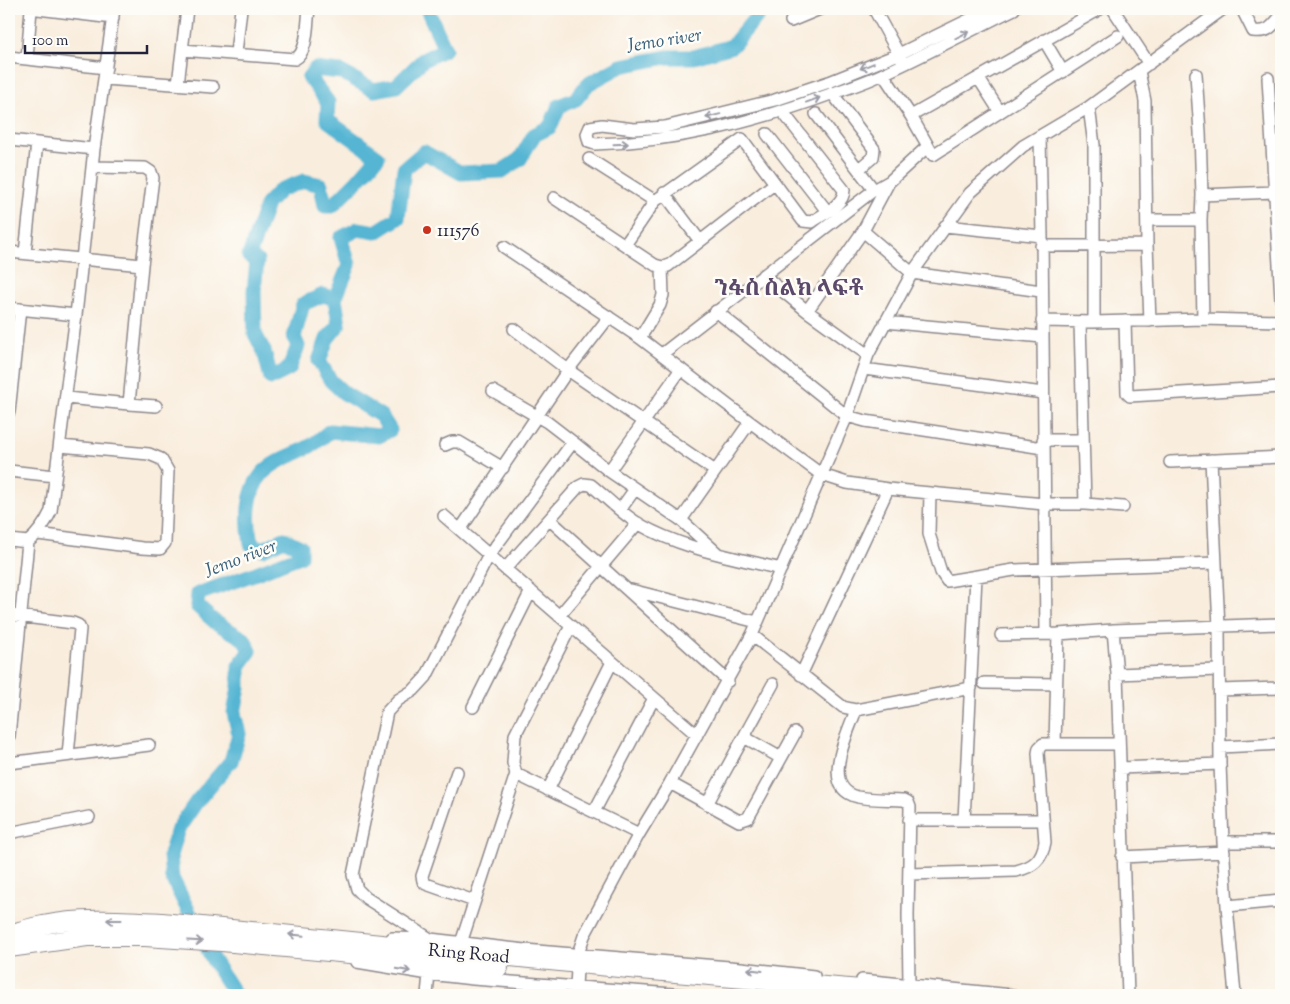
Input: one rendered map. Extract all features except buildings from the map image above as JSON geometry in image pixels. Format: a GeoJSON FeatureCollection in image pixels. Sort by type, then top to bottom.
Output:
{"type":"FeatureCollection","features":[{"type":"Feature","properties":{"kind":"highway","name":"Ring Road"},"geometry":{"type":"LineString","coordinates":[[9,934],[44,925],[117,920],[162,922],[211,926],[342,946],[804,995]]}},
{"type":"Feature","properties":{"kind":"highway","name":"Ring Road"},"geometry":{"type":"LineString","coordinates":[[9,948],[51,941],[107,937],[342,946]]}},
{"type":"Feature","properties":{"kind":"highway","name":"Ring Road"},"geometry":{"type":"LineString","coordinates":[[576,970],[931,995]]}},
{"type":"Feature","properties":{"kind":"street"},"geometry":{"type":"LineString","coordinates":[[27,59],[31,9]]}},
{"type":"Feature","properties":{"kind":"street"},"geometry":{"type":"LineString","coordinates":[[9,540],[28,542],[46,524],[51,511],[76,315],[94,149],[106,74],[113,13],[38,9]]}},
{"type":"Feature","properties":{"kind":"street"},"geometry":{"type":"LineString","coordinates":[[178,84],[187,9]]}},
{"type":"Feature","properties":{"kind":"street"},"geometry":{"type":"LineString","coordinates":[[236,53],[241,9]]}},
{"type":"Feature","properties":{"kind":"street"},"geometry":{"type":"LineString","coordinates":[[182,50],[295,59],[301,57],[304,50],[309,9]]}},
{"type":"Feature","properties":{"kind":"street"},"geometry":{"type":"LineString","coordinates":[[791,21],[820,9]]}},
{"type":"Feature","properties":{"kind":"street"},"geometry":{"type":"LineString","coordinates":[[874,9],[902,59]]}},
{"type":"Feature","properties":{"kind":"street"},"geometry":{"type":"LineString","coordinates":[[991,9],[902,59],[883,74],[782,112],[735,125],[668,139],[633,143],[595,144],[589,142],[586,134],[590,127],[602,125],[634,129],[665,127],[775,100],[902,59],[1014,9]]}},
{"type":"Feature","properties":{"kind":"street"},"geometry":{"type":"LineString","coordinates":[[911,116],[1100,9]]}},
{"type":"Feature","properties":{"kind":"street"},"geometry":{"type":"LineString","coordinates":[[1113,9],[1149,64]]}},
{"type":"Feature","properties":{"kind":"street"},"geometry":{"type":"LineString","coordinates":[[576,970],[584,936],[639,834],[728,681],[752,635],[847,416],[868,355],[912,273],[970,193],[1023,146],[1089,107],[1223,9]]}},
{"type":"Feature","properties":{"kind":"street"},"geometry":{"type":"LineString","coordinates":[[1242,9],[1252,31],[1264,32],[1281,16]]}},
{"type":"Feature","properties":{"kind":"street"},"geometry":{"type":"LineString","coordinates":[[883,74],[934,155],[1118,36]]}},
{"type":"Feature","properties":{"kind":"street"},"geometry":{"type":"LineString","coordinates":[[1044,40],[1063,72]]}},
{"type":"Feature","properties":{"kind":"street"},"geometry":{"type":"LineString","coordinates":[[9,57],[106,74],[214,87]]}},
{"type":"Feature","properties":{"kind":"street"},"geometry":{"type":"LineString","coordinates":[[1139,71],[1145,101],[1150,320]]}},
{"type":"Feature","properties":{"kind":"street"},"geometry":{"type":"LineString","coordinates":[[1196,74],[1202,195],[1203,319]]}},
{"type":"Feature","properties":{"kind":"street"},"geometry":{"type":"LineString","coordinates":[[979,78],[1000,112]]}},
{"type":"Feature","properties":{"kind":"street"},"geometry":{"type":"LineString","coordinates":[[1268,78],[1281,299]]}},
{"type":"Feature","properties":{"kind":"street"},"geometry":{"type":"LineString","coordinates":[[832,93],[874,149],[873,157],[859,169]]}},
{"type":"Feature","properties":{"kind":"street"},"geometry":{"type":"LineString","coordinates":[[1089,107],[1094,145],[1096,246],[1094,322]]}},
{"type":"Feature","properties":{"kind":"street"},"geometry":{"type":"LineString","coordinates":[[625,245],[655,201],[742,139],[803,221],[812,222],[841,201],[844,190],[782,112]]}},
{"type":"Feature","properties":{"kind":"street"},"geometry":{"type":"LineString","coordinates":[[816,114],[874,190]]}},
{"type":"Feature","properties":{"kind":"street"},"geometry":{"type":"LineString","coordinates":[[767,134],[827,211]]}},
{"type":"Feature","properties":{"kind":"street"},"geometry":{"type":"LineString","coordinates":[[1040,136],[1046,634]]}},
{"type":"Feature","properties":{"kind":"street"},"geometry":{"type":"LineString","coordinates":[[9,140],[94,149]]}},
{"type":"Feature","properties":{"kind":"street"},"geometry":{"type":"LineString","coordinates":[[25,253],[37,143]]}},
{"type":"Feature","properties":{"kind":"street"},"geometry":{"type":"LineString","coordinates":[[662,354],[874,190],[890,181],[928,146]]}},
{"type":"Feature","properties":{"kind":"street"},"geometry":{"type":"LineString","coordinates":[[589,159],[655,201]]}},
{"type":"Feature","properties":{"kind":"street"},"geometry":{"type":"LineString","coordinates":[[92,167],[145,168],[151,172],[153,178],[142,265],[129,404]]}},
{"type":"Feature","properties":{"kind":"street"},"geometry":{"type":"LineString","coordinates":[[807,311],[863,232],[890,181]]}},
{"type":"Feature","properties":{"kind":"street"},"geometry":{"type":"LineString","coordinates":[[554,198],[655,265],[662,267],[668,266],[774,184]]}},
{"type":"Feature","properties":{"kind":"street"},"geometry":{"type":"LineString","coordinates":[[1202,195],[1274,192]]}},
{"type":"Feature","properties":{"kind":"street"},"geometry":{"type":"LineString","coordinates":[[664,193],[700,241]]}},
{"type":"Feature","properties":{"kind":"street"},"geometry":{"type":"LineString","coordinates":[[1147,220],[1201,220]]}},
{"type":"Feature","properties":{"kind":"street"},"geometry":{"type":"LineString","coordinates":[[945,226],[1041,241],[1096,246],[1147,245]]}},
{"type":"Feature","properties":{"kind":"street"},"geometry":{"type":"LineString","coordinates":[[863,232],[912,273],[1041,291]]}},
{"type":"Feature","properties":{"kind":"street"},"geometry":{"type":"LineString","coordinates":[[504,247],[640,338],[822,475],[847,483],[888,489],[1044,504],[1085,504],[1123,507]]}},
{"type":"Feature","properties":{"kind":"street"},"geometry":{"type":"LineString","coordinates":[[9,252],[142,265]]}},
{"type":"Feature","properties":{"kind":"street"},"geometry":{"type":"LineString","coordinates":[[640,338],[660,305],[663,295],[662,267]]}},
{"type":"Feature","properties":{"kind":"street"},"geometry":{"type":"LineString","coordinates":[[763,275],[807,311],[868,355]]}},
{"type":"Feature","properties":{"kind":"street"},"geometry":{"type":"LineString","coordinates":[[9,412],[14,308],[76,315]]}},
{"type":"Feature","properties":{"kind":"street"},"geometry":{"type":"LineString","coordinates":[[716,311],[847,416],[865,421],[1043,444],[1083,440]]}},
{"type":"Feature","properties":{"kind":"street"},"geometry":{"type":"LineString","coordinates":[[460,530],[568,370],[609,317]]}},
{"type":"Feature","properties":{"kind":"street"},"geometry":{"type":"LineString","coordinates":[[1042,321],[1094,322],[1203,319],[1281,321]]}},
{"type":"Feature","properties":{"kind":"street"},"geometry":{"type":"LineString","coordinates":[[1125,321],[1127,393],[1130,396],[1281,387]]}},
{"type":"Feature","properties":{"kind":"street"},"geometry":{"type":"LineString","coordinates":[[885,322],[1042,337]]}},
{"type":"Feature","properties":{"kind":"street"},"geometry":{"type":"LineString","coordinates":[[1080,322],[1085,504]]}},
{"type":"Feature","properties":{"kind":"street"},"geometry":{"type":"LineString","coordinates":[[514,329],[568,370],[715,471]]}},
{"type":"Feature","properties":{"kind":"street"},"geometry":{"type":"LineString","coordinates":[[609,471],[681,369]]}},
{"type":"Feature","properties":{"kind":"street"},"geometry":{"type":"LineString","coordinates":[[864,369],[1043,393]]}},
{"type":"Feature","properties":{"kind":"street"},"geometry":{"type":"LineString","coordinates":[[493,391],[557,429],[609,471],[681,520],[717,553]]}},
{"type":"Feature","properties":{"kind":"street"},"geometry":{"type":"LineString","coordinates":[[66,398],[156,406]]}},
{"type":"Feature","properties":{"kind":"street"},"geometry":{"type":"LineString","coordinates":[[681,520],[750,422]]}},
{"type":"Feature","properties":{"kind":"street"},"geometry":{"type":"LineString","coordinates":[[445,445],[459,442],[503,468]]}},
{"type":"Feature","properties":{"kind":"street"},"geometry":{"type":"LineString","coordinates":[[430,939],[366,898],[357,889],[353,875],[387,712],[398,700],[414,690],[426,677],[489,555],[573,442]]}},
{"type":"Feature","properties":{"kind":"street"},"geometry":{"type":"LineString","coordinates":[[38,534],[142,548],[160,549],[165,543],[168,472],[161,459],[149,454],[60,446]]}},
{"type":"Feature","properties":{"kind":"street"},"geometry":{"type":"LineString","coordinates":[[1170,462],[1281,457]]}},
{"type":"Feature","properties":{"kind":"street"},"geometry":{"type":"LineString","coordinates":[[1211,460],[1219,627],[1220,764],[1227,906],[1235,995]]}},
{"type":"Feature","properties":{"kind":"street"},"geometry":{"type":"LineString","coordinates":[[9,471],[56,476]]}},
{"type":"Feature","properties":{"kind":"street"},"geometry":{"type":"LineString","coordinates":[[505,569],[578,488],[584,484],[591,486],[638,523],[659,534],[688,546],[781,569]]}},
{"type":"Feature","properties":{"kind":"street"},"geometry":{"type":"LineString","coordinates":[[620,510],[634,489]]}},
{"type":"Feature","properties":{"kind":"street"},"geometry":{"type":"LineString","coordinates":[[801,675],[888,489]]}},
{"type":"Feature","properties":{"kind":"street"},"geometry":{"type":"LineString","coordinates":[[930,493],[929,534],[945,579],[952,581],[1014,570],[1216,563]]}},
{"type":"Feature","properties":{"kind":"street"},"geometry":{"type":"LineString","coordinates":[[444,516],[697,735]]}},
{"type":"Feature","properties":{"kind":"street"},"geometry":{"type":"LineString","coordinates":[[550,520],[728,681]]}},
{"type":"Feature","properties":{"kind":"street"},"geometry":{"type":"LineString","coordinates":[[559,616],[638,523]]}},
{"type":"Feature","properties":{"kind":"street"},"geometry":{"type":"LineString","coordinates":[[9,736],[28,542]]}},
{"type":"Feature","properties":{"kind":"street"},"geometry":{"type":"LineString","coordinates":[[964,820],[976,577]]}},
{"type":"Feature","properties":{"kind":"street"},"geometry":{"type":"LineString","coordinates":[[628,590],[758,622]]}},
{"type":"Feature","properties":{"kind":"street"},"geometry":{"type":"LineString","coordinates":[[473,707],[531,591]]}},
{"type":"Feature","properties":{"kind":"street"},"geometry":{"type":"LineString","coordinates":[[9,615],[73,623],[78,625],[80,629],[68,755]]}},
{"type":"Feature","properties":{"kind":"street"},"geometry":{"type":"LineString","coordinates":[[1001,635],[1281,624]]}},
{"type":"Feature","properties":{"kind":"street"},"geometry":{"type":"LineString","coordinates":[[461,943],[516,774],[513,763],[515,735],[571,626]]}},
{"type":"Feature","properties":{"kind":"street"},"geometry":{"type":"LineString","coordinates":[[1113,630],[1117,674],[1128,995]]}},
{"type":"Feature","properties":{"kind":"street"},"geometry":{"type":"LineString","coordinates":[[1055,744],[1058,634]]}},
{"type":"Feature","properties":{"kind":"street"},"geometry":{"type":"LineString","coordinates":[[752,635],[843,707],[856,710],[971,688]]}},
{"type":"Feature","properties":{"kind":"street"},"geometry":{"type":"LineString","coordinates":[[548,790],[612,662]]}},
{"type":"Feature","properties":{"kind":"street"},"geometry":{"type":"LineString","coordinates":[[1117,674],[1218,670]]}},
{"type":"Feature","properties":{"kind":"street"},"geometry":{"type":"LineString","coordinates":[[984,683],[1056,684]]}},
{"type":"Feature","properties":{"kind":"street"},"geometry":{"type":"LineString","coordinates":[[707,804],[773,684]]}},
{"type":"Feature","properties":{"kind":"street"},"geometry":{"type":"LineString","coordinates":[[1220,690],[1281,688]]}},
{"type":"Feature","properties":{"kind":"street"},"geometry":{"type":"LineString","coordinates":[[594,812],[654,698]]}},
{"type":"Feature","properties":{"kind":"street"},"geometry":{"type":"LineString","coordinates":[[856,710],[838,764],[842,788],[858,797],[904,800],[908,802],[910,807],[909,984]]}},
{"type":"Feature","properties":{"kind":"street"},"geometry":{"type":"LineString","coordinates":[[670,783],[739,821],[745,821],[795,733]]}},
{"type":"Feature","properties":{"kind":"street"},"geometry":{"type":"LineString","coordinates":[[744,737],[781,758]]}},
{"type":"Feature","properties":{"kind":"street"},"geometry":{"type":"LineString","coordinates":[[909,874],[1016,871],[1026,869],[1040,859],[1044,850],[1039,748],[1042,744],[1118,744]]}},
{"type":"Feature","properties":{"kind":"street"},"geometry":{"type":"LineString","coordinates":[[1220,747],[1281,744]]}},
{"type":"Feature","properties":{"kind":"street"},"geometry":{"type":"LineString","coordinates":[[9,764],[149,745]]}},
{"type":"Feature","properties":{"kind":"street"},"geometry":{"type":"LineString","coordinates":[[1120,768],[1220,764]]}},
{"type":"Feature","properties":{"kind":"street"},"geometry":{"type":"LineString","coordinates":[[457,772],[422,876],[426,884],[474,901]]}},
{"type":"Feature","properties":{"kind":"street"},"geometry":{"type":"LineString","coordinates":[[516,774],[639,834]]}},
{"type":"Feature","properties":{"kind":"street"},"geometry":{"type":"LineString","coordinates":[[9,833],[89,817]]}},
{"type":"Feature","properties":{"kind":"street"},"geometry":{"type":"LineString","coordinates":[[909,820],[1042,820]]}},
{"type":"Feature","properties":{"kind":"street"},"geometry":{"type":"LineString","coordinates":[[1122,856],[1281,842]]}},
{"type":"Feature","properties":{"kind":"street"},"geometry":{"type":"LineString","coordinates":[[1227,906],[1281,901]]}},
{"type":"Feature","properties":{"kind":"street"},"geometry":{"type":"LineString","coordinates":[[9,926],[44,925]]}},
{"type":"Feature","properties":{"kind":"street"},"geometry":{"type":"LineString","coordinates":[[686,995],[655,994],[576,970],[461,943],[430,939],[362,938],[342,946],[357,962],[429,974],[498,981],[576,970],[909,984],[1012,995]]}},
{"type":"Feature","properties":{"kind":"street"},"geometry":{"type":"LineString","coordinates":[[9,957],[30,951],[51,941]]}},
{"type":"Feature","properties":{"kind":"street"},"geometry":{"type":"LineString","coordinates":[[427,995],[429,974]]}},
{"type":"Feature","properties":{"kind":"waterway"},"geometry":{"type":"LineString","coordinates":[[335,299],[323,295],[303,304],[294,337],[298,346],[289,369],[271,378],[264,351],[255,334],[254,291],[257,261],[249,256],[267,204],[280,190],[304,181],[321,185],[325,206],[332,206],[378,157],[327,120],[328,102],[309,77],[315,69],[341,72],[374,90],[396,86],[423,60],[445,49],[427,9]]}},
{"type":"Feature","properties":{"kind":"waterway","name":"Jemo river"},"geometry":{"type":"LineString","coordinates":[[235,995],[213,960],[172,878],[170,855],[178,829],[197,801],[231,761],[239,734],[234,713],[239,687],[239,666],[250,651],[244,639],[215,622],[197,606],[198,594],[300,556],[300,547],[284,539],[263,549],[251,544],[249,526],[250,498],[257,481],[267,469],[279,461],[306,449],[330,431],[379,436],[390,430],[381,416],[344,393],[331,381],[319,361],[327,339],[339,324],[335,299],[349,265],[341,238],[358,229],[376,232],[398,218],[404,169],[424,152],[461,173],[502,171],[520,159],[534,135],[550,127],[559,106],[576,99],[588,84],[621,66],[667,57],[694,57],[732,46],[763,9]]}},
{"type":"Feature","properties":{"kind":"place","name":"111576"},"geometry":{"type":"Point","coordinates":[427,230]}},
{"type":"Feature","properties":{"kind":"district","name":"ንፋስ ስልክ ላፍቶ"},"geometry":{"type":"Point","coordinates":[789,287]}}]}
